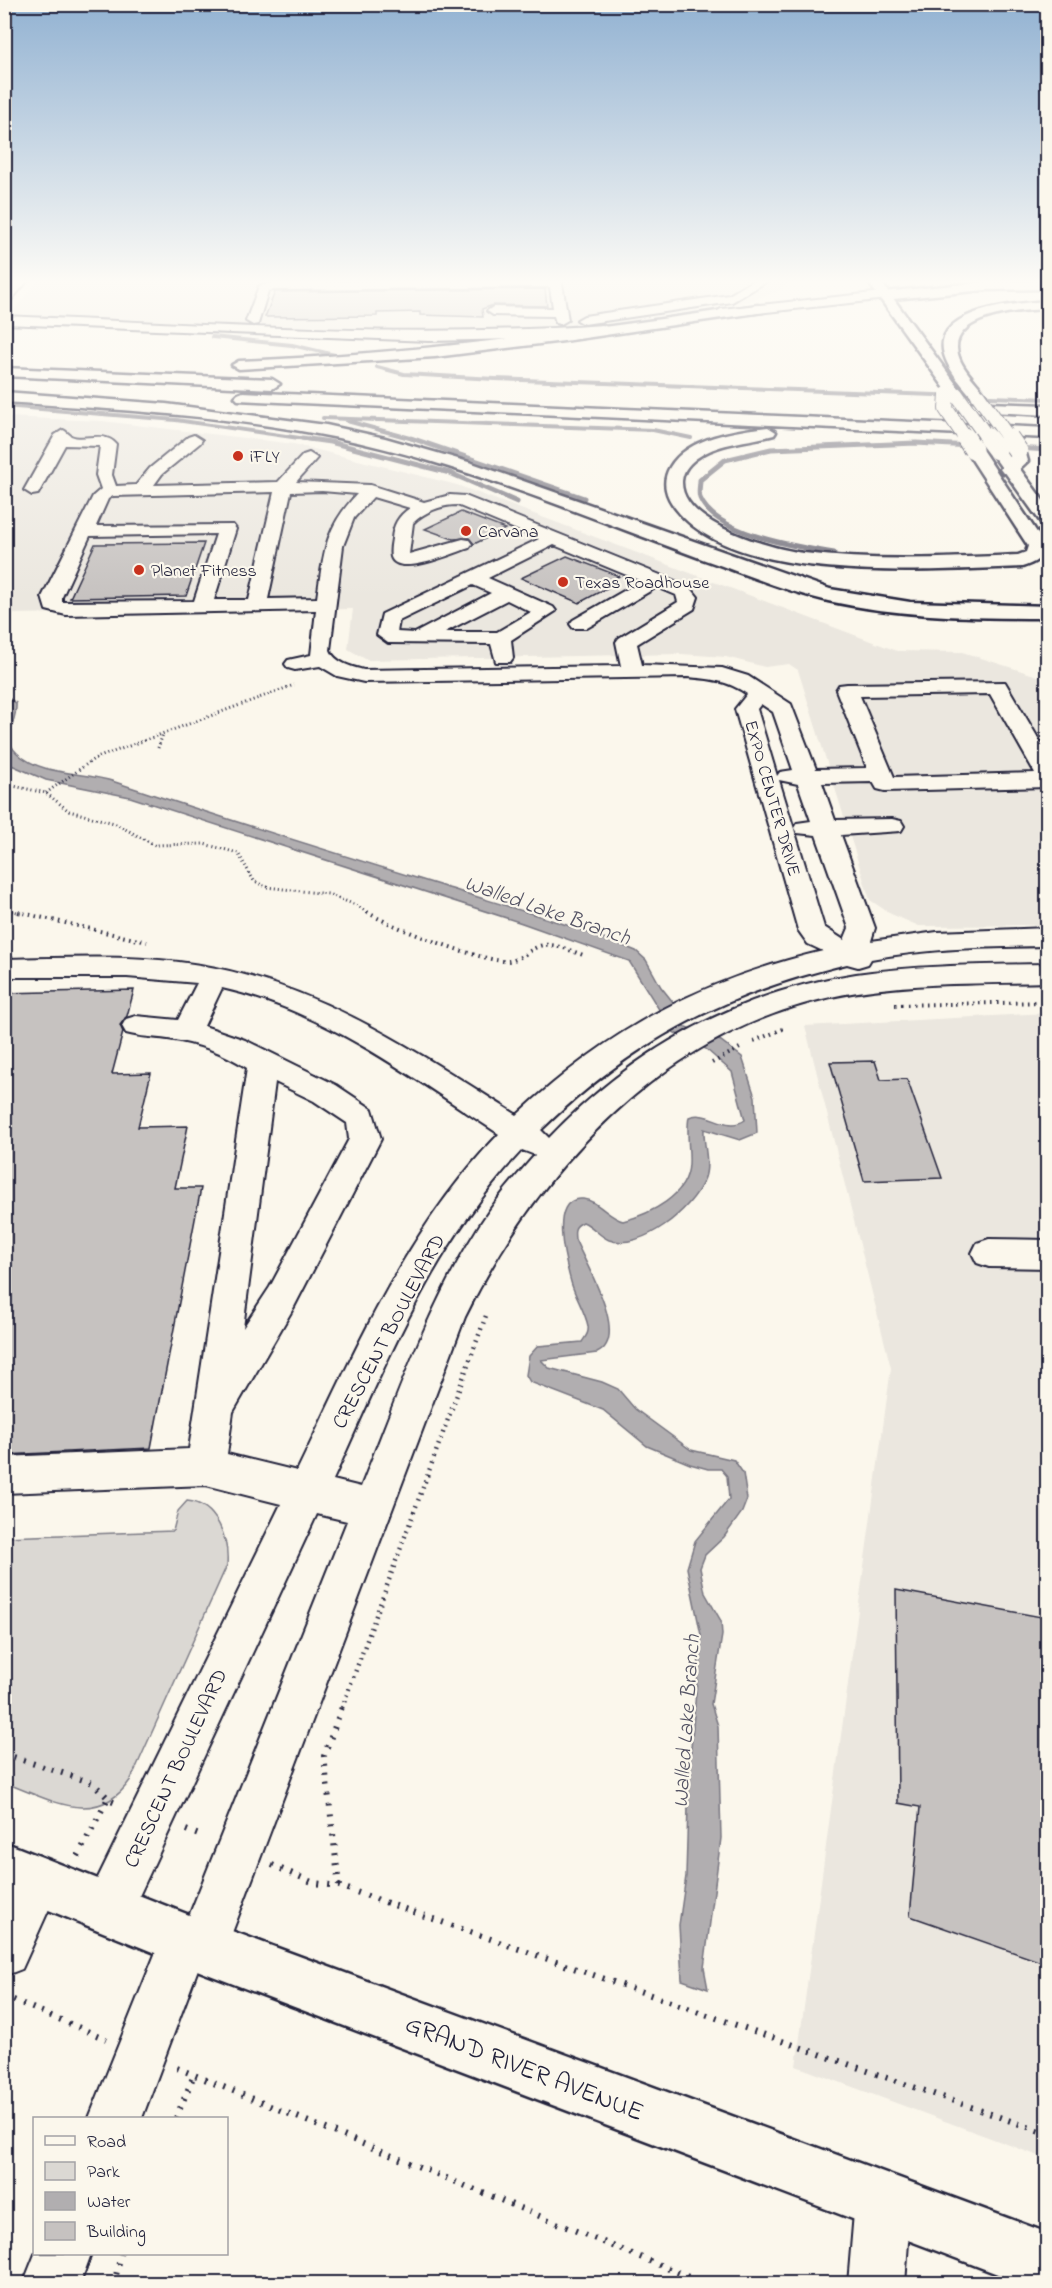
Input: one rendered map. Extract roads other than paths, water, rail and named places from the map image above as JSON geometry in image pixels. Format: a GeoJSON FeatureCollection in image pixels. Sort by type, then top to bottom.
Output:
{"type":"FeatureCollection","features":[{"type":"Feature","properties":{"kind":"main road"},"geometry":{"type":"LineString","coordinates":[[333,386],[697,401]]}},
{"type":"Feature","properties":{"kind":"main road"},"geometry":{"type":"LineString","coordinates":[[947,386],[1047,520]]}},
{"type":"Feature","properties":{"kind":"main road"},"geometry":{"type":"LineString","coordinates":[[971,386],[1018,451],[1020,461],[1009,469]]}},
{"type":"Feature","properties":{"kind":"main road"},"geometry":{"type":"LineString","coordinates":[[4,388],[1047,434]]}},
{"type":"Feature","properties":{"kind":"main road"},"geometry":{"type":"LineString","coordinates":[[935,429],[799,430],[745,435],[706,447],[685,459],[677,469],[672,485],[679,504],[701,524],[742,544],[778,554],[858,564],[1022,561],[1034,555],[1037,546],[946,409],[952,393]]}},
{"type":"Feature","properties":{"kind":"main road"},"geometry":{"type":"LineString","coordinates":[[4,397],[178,408],[330,431],[455,463],[765,575],[826,594],[922,610],[1047,612]]}},
{"type":"Feature","properties":{"kind":"main road"},"geometry":{"type":"LineString","coordinates":[[1047,410],[929,408],[1047,415]]}},
{"type":"Feature","properties":{"kind":"main road","name":"GRAND RIVER AVENUE"},"geometry":{"type":"LineString","coordinates":[[21,1873],[193,1942],[1047,2264]]}},
{"type":"Feature","properties":{"kind":"street"},"geometry":{"type":"LineString","coordinates":[[32,490],[61,438],[99,441],[108,444],[104,475],[110,490]]}},
{"type":"Feature","properties":{"kind":"street"},"geometry":{"type":"LineString","coordinates":[[143,488],[156,471],[194,440]]}},
{"type":"Feature","properties":{"kind":"street"},"geometry":{"type":"LineString","coordinates":[[257,606],[284,485],[309,458]]}},
{"type":"Feature","properties":{"kind":"street"},"geometry":{"type":"LineString","coordinates":[[156,471],[236,482],[240,487]]}},
{"type":"Feature","properties":{"kind":"street"},"geometry":{"type":"LineString","coordinates":[[327,604],[66,609],[53,606],[52,597],[101,496],[110,490],[284,485],[370,490],[424,507]]}},
{"type":"Feature","properties":{"kind":"street"},"geometry":{"type":"LineString","coordinates":[[202,607],[240,487]]}},
{"type":"Feature","properties":{"kind":"street"},"geometry":{"type":"LineString","coordinates":[[370,490],[346,516],[334,546],[320,650],[322,659],[344,672],[387,683],[504,680],[633,671],[722,674],[741,680],[755,688],[758,693]]}},
{"type":"Feature","properties":{"kind":"street"},"geometry":{"type":"LineString","coordinates":[[463,544],[430,557],[412,561],[404,560],[400,556],[402,523],[407,516],[424,507],[459,500],[683,591],[688,597],[687,605],[626,642]]}},
{"type":"Feature","properties":{"kind":"street"},"geometry":{"type":"LineString","coordinates":[[402,523],[422,532]]}},
{"type":"Feature","properties":{"kind":"street"},"geometry":{"type":"LineString","coordinates":[[85,531],[227,529]]}},
{"type":"Feature","properties":{"kind":"street"},"geometry":{"type":"LineString","coordinates":[[546,611],[501,638],[395,639],[387,635],[389,618],[553,539]]}},
{"type":"Feature","properties":{"kind":"street"},"geometry":{"type":"LineString","coordinates":[[473,578],[504,594],[626,642]]}},
{"type":"Feature","properties":{"kind":"street"},"geometry":{"type":"LineString","coordinates":[[579,624],[656,580]]}},
{"type":"Feature","properties":{"kind":"street"},"geometry":{"type":"LineString","coordinates":[[417,639],[504,594]]}},
{"type":"Feature","properties":{"kind":"street"},"geometry":{"type":"LineString","coordinates":[[501,638],[504,680]]}},
{"type":"Feature","properties":{"kind":"street"},"geometry":{"type":"LineString","coordinates":[[626,642],[633,671]]}},
{"type":"Feature","properties":{"kind":"street"},"geometry":{"type":"LineString","coordinates":[[298,673],[322,659]]}},
{"type":"Feature","properties":{"kind":"street"},"geometry":{"type":"LineString","coordinates":[[1047,776],[997,687],[847,690],[885,784],[1047,780]]}},
{"type":"Feature","properties":{"kind":"street","name":"EXPO CENTER DRIVE"},"geometry":{"type":"LineString","coordinates":[[853,954],[862,928],[826,827],[783,709],[758,693],[746,709],[811,930],[818,938],[853,954],[886,992]]}},
{"type":"Feature","properties":{"kind":"street"},"geometry":{"type":"LineString","coordinates":[[766,777],[881,775]]}},
{"type":"Feature","properties":{"kind":"street"},"geometry":{"type":"LineString","coordinates":[[782,828],[892,826]]}},
{"type":"Feature","properties":{"kind":"street","name":"CRESCENT BOULEVARD"},"geometry":{"type":"LineString","coordinates":[[116,2117],[141,2053],[238,1850],[370,1508],[447,1317],[489,1239],[553,1153],[586,1118],[611,1074],[645,1030],[749,981],[853,954],[924,942],[1047,937]]}},
{"type":"Feature","properties":{"kind":"street"},"geometry":{"type":"LineString","coordinates":[[4,968],[153,968],[215,977],[306,1004],[361,1031],[553,1153]]}},
{"type":"Feature","properties":{"kind":"street","name":"CRESCENT BOULEVARD"},"geometry":{"type":"LineString","coordinates":[[109,1907],[388,1322],[430,1244],[469,1190],[519,1131],[611,1074],[673,1049],[726,1022],[830,988],[886,992],[1047,973]]}},
{"type":"Feature","properties":{"kind":"street"},"geometry":{"type":"LineString","coordinates":[[187,1033],[199,1002],[215,977]]}},
{"type":"Feature","properties":{"kind":"street"},"geometry":{"type":"LineString","coordinates":[[136,1026],[167,1028],[219,1041],[325,1093],[361,1117],[365,1139],[282,1297],[215,1407]]}},
{"type":"Feature","properties":{"kind":"street"},"geometry":{"type":"LineString","coordinates":[[207,1467],[263,1064]]}},
{"type":"Feature","properties":{"kind":"street"},"geometry":{"type":"LineString","coordinates":[[989,1253],[1047,1254]]}},
{"type":"Feature","properties":{"kind":"street"},"geometry":{"type":"LineString","coordinates":[[4,1474],[207,1467],[370,1508]]}},
{"type":"Feature","properties":{"kind":"street"},"geometry":{"type":"LineString","coordinates":[[4,1951],[21,1873]]}},
{"type":"Feature","properties":{"kind":"street"},"geometry":{"type":"LineString","coordinates":[[876,2283],[883,2201]]}},
{"type":"Feature","properties":{"kind":"street"},"geometry":{"type":"LineString","coordinates":[[51,2283],[62,2255]]}},
{"type":"Feature","properties":{"kind":"water"},"geometry":{"type":"Polygon","coordinates":[[[5,696],[16,703],[10,735],[12,747],[27,761],[51,770],[115,782],[588,932],[636,951],[646,960],[661,987],[677,1007],[681,1025],[721,1041],[742,1057],[755,1097],[757,1133],[740,1140],[704,1129],[707,1168],[704,1180],[689,1203],[677,1215],[650,1233],[622,1242],[605,1238],[583,1222],[576,1227],[575,1239],[608,1317],[609,1332],[606,1345],[597,1353],[541,1360],[549,1368],[602,1382],[618,1389],[635,1409],[691,1450],[734,1460],[743,1473],[747,1499],[742,1512],[724,1537],[705,1555],[700,1568],[705,1593],[721,1621],[722,1635],[711,1704],[718,1726],[721,1838],[704,1968],[708,1989],[682,1980],[679,1925],[686,1876],[689,1771],[701,1635],[687,1568],[695,1541],[729,1499],[727,1476],[721,1469],[708,1469],[690,1464],[647,1446],[603,1410],[530,1382],[526,1375],[529,1356],[538,1346],[582,1342],[588,1333],[587,1320],[573,1288],[563,1247],[562,1219],[565,1208],[572,1201],[588,1200],[623,1221],[645,1214],[666,1202],[682,1185],[687,1175],[689,1117],[703,1116],[731,1124],[745,1120],[732,1072],[706,1049],[673,1032],[629,961],[522,923],[130,797],[46,780],[9,764],[5,761],[4,728],[8,716],[5,696]]]}},
{"type":"Feature","properties":{"kind":"waterway"},"geometry":{"type":"LineString","coordinates":[[682,386],[1048,399]]}},
{"type":"Feature","properties":{"kind":"waterway"},"geometry":{"type":"LineString","coordinates":[[4,406],[176,420],[313,440]]}},
{"type":"Feature","properties":{"kind":"waterway"},"geometry":{"type":"LineString","coordinates":[[323,418],[653,430],[691,438]]}},
{"type":"Feature","properties":{"kind":"waterway"},"geometry":{"type":"LineString","coordinates":[[347,421],[416,440]]}},
{"type":"Feature","properties":{"kind":"waterway"},"geometry":{"type":"LineString","coordinates":[[302,438],[330,442],[450,473],[517,502]]}},
{"type":"Feature","properties":{"kind":"waterway"},"geometry":{"type":"LineString","coordinates":[[411,438],[416,440]]}},
{"type":"Feature","properties":{"kind":"waterway"},"geometry":{"type":"LineString","coordinates":[[416,440],[584,498]]}},
{"type":"Feature","properties":{"kind":"waterway"},"geometry":{"type":"LineString","coordinates":[[834,553],[781,543],[740,530],[722,521],[709,511],[700,498],[700,480],[725,460],[771,449],[916,443],[970,446]]}},
{"type":"Feature","properties":{"kind":"waterway"},"geometry":{"type":"LineString","coordinates":[[1017,448],[1048,450]]}},
{"type":"Feature","properties":{"kind":"place","name":"iFLY"},"geometry":{"type":"Point","coordinates":[238,456]}},
{"type":"Feature","properties":{"kind":"place","name":"Carvana"},"geometry":{"type":"Point","coordinates":[466,531]}},
{"type":"Feature","properties":{"kind":"place","name":"Planet Fitness"},"geometry":{"type":"Point","coordinates":[139,570]}},
{"type":"Feature","properties":{"kind":"place","name":"Texas Roadhouse"},"geometry":{"type":"Point","coordinates":[563,582]}},
{"type":"Feature","properties":{"kind":"water label","name":"Walled Lake Branch"},"geometry":{"type":"Point","coordinates":[548,909]}},
{"type":"Feature","properties":{"kind":"water label","name":"Walled Lake Branch"},"geometry":{"type":"Point","coordinates":[685,1721]}}]}
